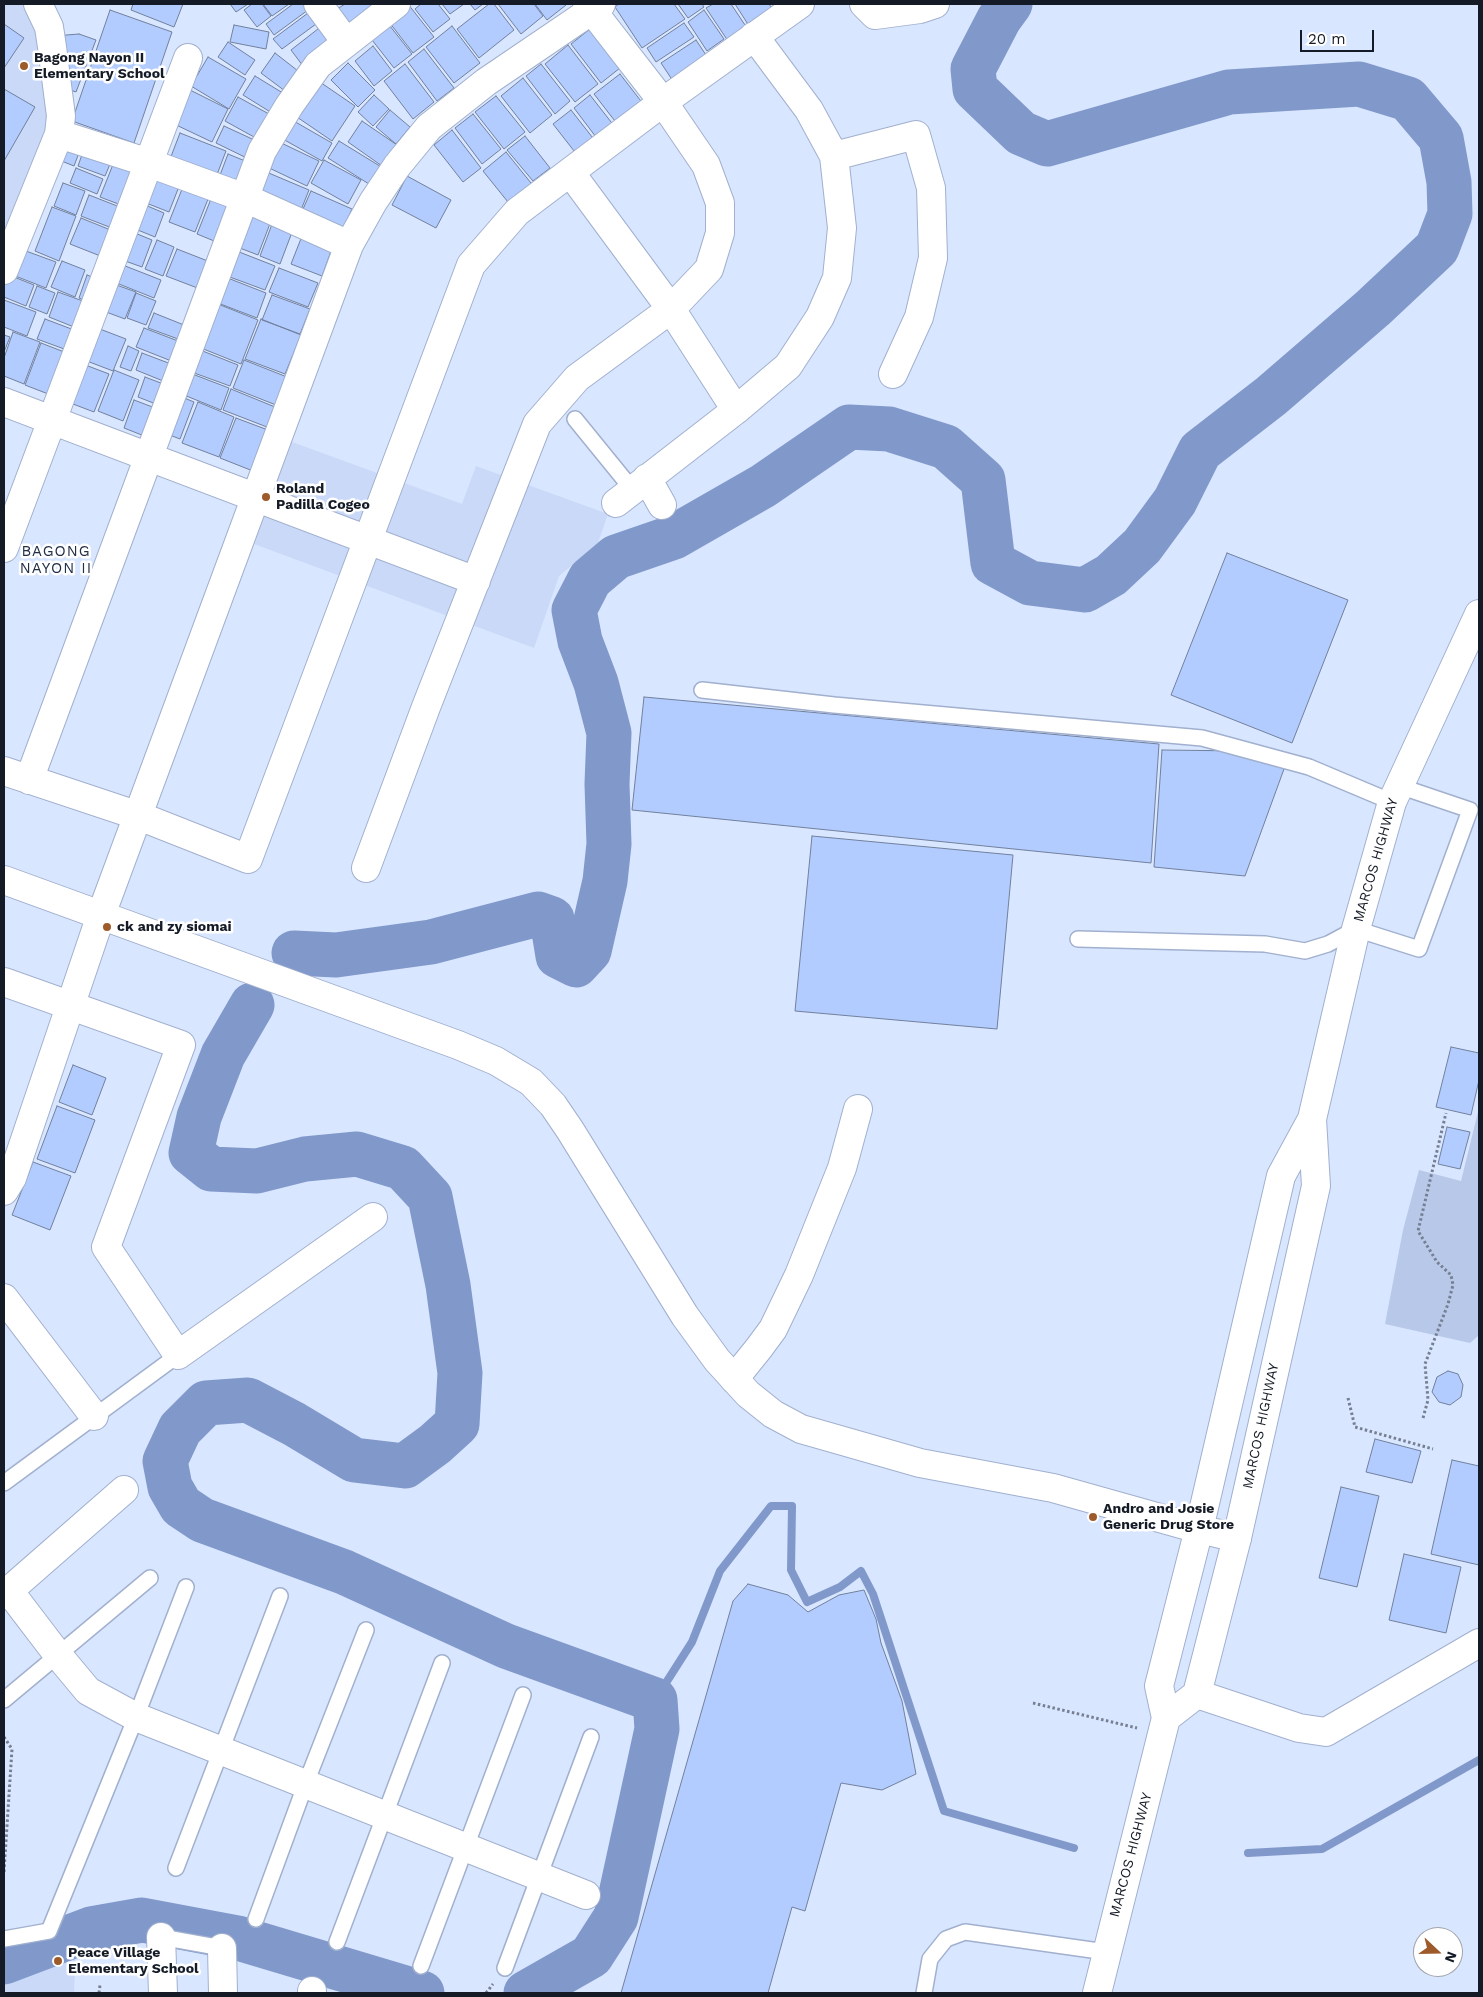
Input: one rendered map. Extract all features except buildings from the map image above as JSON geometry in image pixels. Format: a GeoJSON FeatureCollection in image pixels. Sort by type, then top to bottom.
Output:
{"type":"FeatureCollection","features":[{"type":"Feature","properties":{"kind":"street"},"geometry":{"type":"LineString","coordinates":[[4,270],[59,134],[61,116],[57,76],[49,27],[38,4]]}},
{"type":"Feature","properties":{"kind":"street"},"geometry":{"type":"LineString","coordinates":[[318,4],[346,42]]}},
{"type":"Feature","properties":{"kind":"street"},"geometry":{"type":"LineString","coordinates":[[29,780],[262,151],[288,106],[318,65],[396,4]]}},
{"type":"Feature","properties":{"kind":"street"},"geometry":{"type":"LineString","coordinates":[[4,772],[139,816],[248,859],[471,265],[517,212],[663,102],[800,4]]}},
{"type":"Feature","properties":{"kind":"street"},"geometry":{"type":"LineString","coordinates":[[864,4],[875,15],[920,10],[935,4]]}},
{"type":"Feature","properties":{"kind":"street"},"geometry":{"type":"LineString","coordinates":[[4,1191],[12,1178],[101,915],[349,245],[372,202],[397,166],[429,127],[486,82],[593,6],[706,165],[720,203],[720,233],[709,269],[671,309],[577,378],[537,424],[426,707],[366,868]]}},
{"type":"Feature","properties":{"kind":"street"},"geometry":{"type":"LineString","coordinates":[[662,506],[632,490],[736,410],[788,366],[820,317],[837,278],[842,228],[834,156],[809,110],[754,36]]}},
{"type":"Feature","properties":{"kind":"street"},"geometry":{"type":"LineString","coordinates":[[4,548],[188,58]]}},
{"type":"Feature","properties":{"kind":"street"},"geometry":{"type":"LineString","coordinates":[[59,134],[150,163],[245,198],[349,245]]}},
{"type":"Feature","properties":{"kind":"street"},"geometry":{"type":"LineString","coordinates":[[834,156],[916,136],[930,188],[933,258],[919,317],[893,374]]}},
{"type":"Feature","properties":{"kind":"street"},"geometry":{"type":"LineString","coordinates":[[570,172],[671,309],[736,410]]}},
{"type":"Feature","properties":{"kind":"street"},"geometry":{"type":"LineString","coordinates":[[4,402],[255,499],[476,581]]}},
{"type":"Feature","properties":{"kind":"street","name":"MARCOS HIGHWAY"},"geometry":{"type":"LineString","coordinates":[[1097,1993],[1164,1726],[1159,1686],[1199,1529],[1281,1176],[1312,1118],[1356,929],[1395,794],[1479,614]]}},
{"type":"Feature","properties":{"kind":"street"},"geometry":{"type":"LineString","coordinates":[[4,880],[458,1045],[496,1061],[531,1082],[553,1105],[570,1130],[685,1316],[717,1360],[748,1394],[773,1414],[802,1429],[920,1463],[1053,1488],[1237,1538]]}},
{"type":"Feature","properties":{"kind":"street"},"geometry":{"type":"LineString","coordinates":[[4,982],[180,1045],[106,1247],[178,1355],[373,1217]]}},
{"type":"Feature","properties":{"kind":"street"},"geometry":{"type":"LineString","coordinates":[[734,1379],[760,1348],[773,1328],[800,1275],[842,1168],[858,1110]]}},
{"type":"Feature","properties":{"kind":"street","name":"MARCOS HIGHWAY"},"geometry":{"type":"LineString","coordinates":[[1197,1694],[1237,1538],[1316,1186],[1312,1118]]}},
{"type":"Feature","properties":{"kind":"street"},"geometry":{"type":"LineString","coordinates":[[4,1298],[94,1416]]}},
{"type":"Feature","properties":{"kind":"street"},"geometry":{"type":"LineString","coordinates":[[124,1490],[7,1593],[88,1691],[136,1717],[306,1783],[586,1896]]}},
{"type":"Feature","properties":{"kind":"street"},"geometry":{"type":"LineString","coordinates":[[1164,1726],[1197,1694],[1299,1728],[1326,1732],[1479,1643]]}},
{"type":"Feature","properties":{"kind":"street"},"geometry":{"type":"LineString","coordinates":[[161,1937],[163,1993]]}},
{"type":"Feature","properties":{"kind":"street"},"geometry":{"type":"LineString","coordinates":[[222,1948],[223,1993]]}},
{"type":"Feature","properties":{"kind":"lane"},"geometry":{"type":"LineString","coordinates":[[575,419],[632,490]]}},
{"type":"Feature","properties":{"kind":"lane"},"geometry":{"type":"LineString","coordinates":[[702,690],[834,705],[1202,738],[1309,767],[1395,794],[1470,810],[1419,949],[1356,929],[1328,944],[1305,951],[1265,944],[1078,939]]}},
{"type":"Feature","properties":{"kind":"lane"},"geometry":{"type":"LineString","coordinates":[[4,1483],[178,1355]]}},
{"type":"Feature","properties":{"kind":"lane"},"geometry":{"type":"LineString","coordinates":[[4,1700],[150,1578]]}},
{"type":"Feature","properties":{"kind":"lane"},"geometry":{"type":"LineString","coordinates":[[4,1939],[49,1931],[186,1588]]}},
{"type":"Feature","properties":{"kind":"lane"},"geometry":{"type":"LineString","coordinates":[[176,1868],[280,1596]]}},
{"type":"Feature","properties":{"kind":"lane"},"geometry":{"type":"LineString","coordinates":[[256,1919],[306,1783],[366,1630]]}},
{"type":"Feature","properties":{"kind":"lane"},"geometry":{"type":"LineString","coordinates":[[337,1942],[442,1663]]}},
{"type":"Feature","properties":{"kind":"lane"},"geometry":{"type":"LineString","coordinates":[[421,1966],[523,1695]]}},
{"type":"Feature","properties":{"kind":"lane"},"geometry":{"type":"LineString","coordinates":[[505,1968],[591,1737]]}},
{"type":"Feature","properties":{"kind":"lane"},"geometry":{"type":"LineString","coordinates":[[924,1993],[930,1959],[946,1939],[966,1932],[1106,1952]]}},
{"type":"Feature","properties":{"kind":"lane"},"geometry":{"type":"LineString","coordinates":[[161,1937],[222,1948]]}},
{"type":"Feature","properties":{"kind":"path"},"geometry":{"type":"LineString","coordinates":[[1423,1418],[1428,1400],[1425,1364],[1448,1304],[1453,1285],[1451,1275],[1437,1262],[1418,1231],[1446,1113]]}},
{"type":"Feature","properties":{"kind":"path"},"geometry":{"type":"LineString","coordinates":[[1348,1398],[1355,1427],[1433,1449]]}},
{"type":"Feature","properties":{"kind":"path"},"geometry":{"type":"LineString","coordinates":[[1034,1703],[1164,1726]]}},
{"type":"Feature","properties":{"kind":"path"},"geometry":{"type":"LineString","coordinates":[[4,1737],[12,1748],[4,1872]]}},
{"type":"Feature","properties":{"kind":"path"},"geometry":{"type":"LineString","coordinates":[[99,1993],[100,1985]]}},
{"type":"Feature","properties":{"kind":"shaded area","name":"Bagong Nayon II Elementary School"},"geometry":{"type":"Polygon","coordinates":[[[4,4],[33,4],[57,127],[4,232],[4,4]]]}},
{"type":"Feature","properties":{"kind":"shaded area"},"geometry":{"type":"Polygon","coordinates":[[[292,442],[462,504],[476,466],[608,514],[598,543],[559,576],[534,648],[254,544],[292,442]]]}},
{"type":"Feature","properties":{"kind":"shaded area"},"geometry":{"type":"Polygon","coordinates":[[[1479,1108],[1479,1335],[1470,1343],[1385,1324],[1403,1230],[1419,1170],[1461,1181],[1479,1108]]]}},
{"type":"Feature","properties":{"kind":"shaded area","name":"Peace Village Elementary School"},"geometry":{"type":"Polygon","coordinates":[[[76,1948],[74,1993],[4,1993],[4,1973],[76,1948]]]}},
{"type":"Feature","properties":{"kind":"waterway"},"geometry":{"type":"LineString","coordinates":[[294,953],[336,955],[431,942],[538,914],[552,919],[558,956],[576,965],[589,951],[605,881],[609,844],[607,784],[609,733],[596,683],[580,641],[574,610],[590,579],[616,557],[674,537],[763,486],[849,427],[889,429],[946,447],[983,480],[993,563],[1030,583],[1085,590],[1111,575],[1142,546],[1175,501],[1200,451],[1271,396],[1373,308],[1437,248],[1450,214],[1449,182],[1441,138],[1408,99],[1359,84],[1229,92],[1047,144],[1021,133],[975,89],[973,69],[999,19],[1010,4]]}},
{"type":"Feature","properties":{"kind":"waterway"},"geometry":{"type":"LineString","coordinates":[[252,1005],[223,1055],[199,1117],[191,1153],[211,1169],[257,1171],[305,1159],[357,1154],[403,1168],[430,1197],[448,1285],[460,1373],[457,1424],[435,1444],[405,1466],[354,1460],[294,1424],[248,1400],[206,1403],[180,1429],[165,1461],[170,1487],[181,1506],[202,1520],[344,1572],[506,1646],[655,1700],[657,1729],[616,1917],[591,1956],[526,1993]]}},
{"type":"Feature","properties":{"kind":"waterway"},"geometry":{"type":"LineString","coordinates":[[655,1700],[692,1642],[720,1571],[771,1506],[792,1506],[791,1570],[807,1602],[840,1587],[861,1571],[873,1594],[944,1811],[1074,1848]]}},
{"type":"Feature","properties":{"kind":"waterway"},"geometry":{"type":"LineString","coordinates":[[1248,1853],[1322,1849],[1479,1760]]}},
{"type":"Feature","properties":{"kind":"waterway"},"geometry":{"type":"LineString","coordinates":[[4,1962],[91,1929],[142,1920],[238,1938],[422,1993]]}},
{"type":"Feature","properties":{"kind":"place","name":"Bagong Nayon II Elementary School"},"geometry":{"type":"Point","coordinates":[24,66]}},
{"type":"Feature","properties":{"kind":"place","name":"Roland Padilla Cogeo"},"geometry":{"type":"Point","coordinates":[266,497]}},
{"type":"Feature","properties":{"kind":"place","name":"ck and zy siomai"},"geometry":{"type":"Point","coordinates":[107,927]}},
{"type":"Feature","properties":{"kind":"place","name":"Andro and Josie Generic Drug Store"},"geometry":{"type":"Point","coordinates":[1093,1517]}},
{"type":"Feature","properties":{"kind":"place","name":"Peace Village Elementary School"},"geometry":{"type":"Point","coordinates":[58,1961]}},
{"type":"Feature","properties":{"kind":"district","name":"BAGONG NAYON II"},"geometry":{"type":"Point","coordinates":[56,560]}}]}
